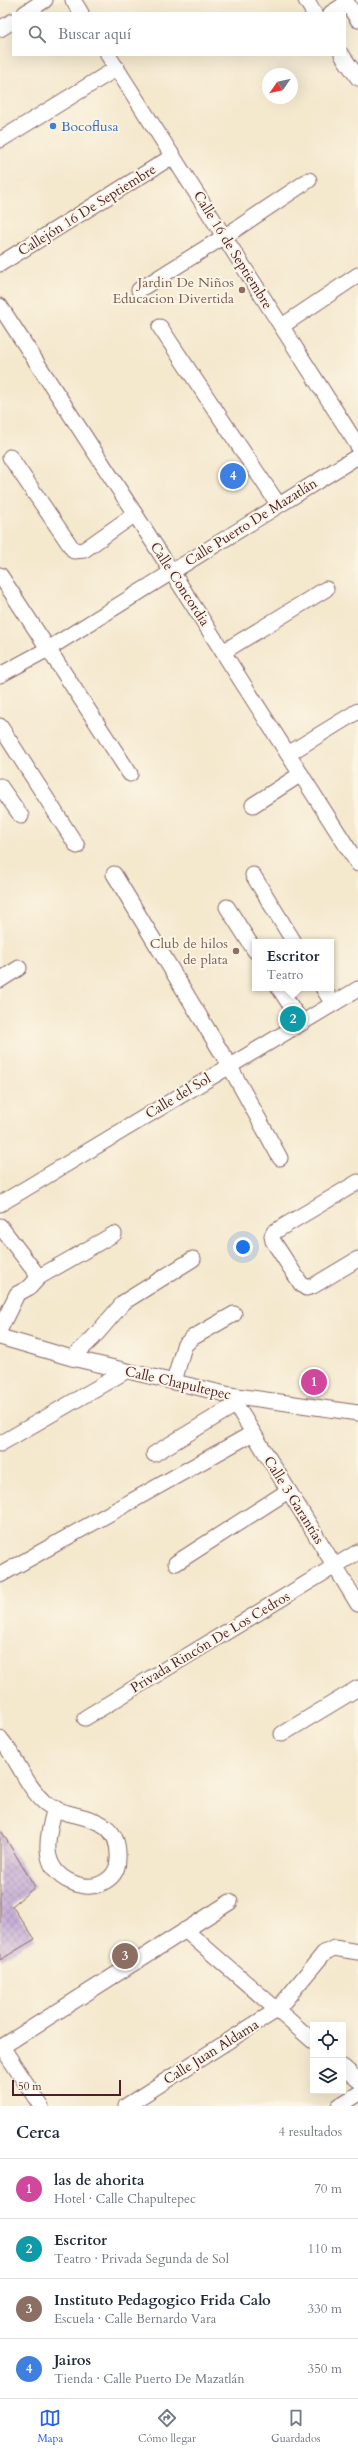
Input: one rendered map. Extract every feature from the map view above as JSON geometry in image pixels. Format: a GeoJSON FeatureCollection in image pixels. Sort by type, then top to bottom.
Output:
{"type":"FeatureCollection","features":[{"type":"Feature","properties":{"kind":"street"},"geometry":{"type":"LineString","coordinates":[[27,12],[45,0]]}},
{"type":"Feature","properties":{"kind":"street"},"geometry":{"type":"LineString","coordinates":[[72,0],[80,12]]}},
{"type":"Feature","properties":{"kind":"street"},"geometry":{"type":"LineString","coordinates":[[306,0],[313,12]]}},
{"type":"Feature","properties":{"kind":"street"},"geometry":{"type":"LineString","coordinates":[[332,12],[346,1],[358,20]]}},
{"type":"Feature","properties":{"kind":"street"},"geometry":{"type":"LineString","coordinates":[[0,29],[12,22]]}},
{"type":"Feature","properties":{"kind":"street","name":"Calle 16 de Septiembre"},"geometry":{"type":"LineString","coordinates":[[109,56],[358,446]]}},
{"type":"Feature","properties":{"kind":"street"},"geometry":{"type":"LineString","coordinates":[[343,56],[358,78]]}},
{"type":"Feature","properties":{"kind":"street"},"geometry":{"type":"LineString","coordinates":[[0,140],[117,68]]}},
{"type":"Feature","properties":{"kind":"street","name":"Callejón 16 De Septiembre"},"geometry":{"type":"LineString","coordinates":[[0,264],[173,156]]}},
{"type":"Feature","properties":{"kind":"street"},"geometry":{"type":"LineString","coordinates":[[139,290],[225,236],[309,180]]}},
{"type":"Feature","properties":{"kind":"street"},"geometry":{"type":"LineString","coordinates":[[282,326],[356,280]]}},
{"type":"Feature","properties":{"kind":"street","name":"Calle Concordia"},"geometry":{"type":"LineString","coordinates":[[0,306],[171,570],[358,864]]}},
{"type":"Feature","properties":{"kind":"street"},"geometry":{"type":"LineString","coordinates":[[160,327],[278,504]]}},
{"type":"Feature","properties":{"kind":"street","name":"Calle Puerto De Mazatlán"},"geometry":{"type":"LineString","coordinates":[[0,675],[48,649],[171,570],[358,456]]}},
{"type":"Feature","properties":{"kind":"street"},"geometry":{"type":"LineString","coordinates":[[10,457],[74,551],[84,550],[135,514]]}},
{"type":"Feature","properties":{"kind":"street"},"geometry":{"type":"LineString","coordinates":[[0,575],[130,774]]}},
{"type":"Feature","properties":{"kind":"street"},"geometry":{"type":"LineString","coordinates":[[223,652],[326,589]]}},
{"type":"Feature","properties":{"kind":"street"},"geometry":{"type":"LineString","coordinates":[[288,754],[358,711]]}},
{"type":"Feature","properties":{"kind":"street"},"geometry":{"type":"LineString","coordinates":[[0,726],[77,846]]}},
{"type":"Feature","properties":{"kind":"street"},"geometry":{"type":"LineString","coordinates":[[253,805],[301,774]]}},
{"type":"Feature","properties":{"kind":"street"},"geometry":{"type":"LineString","coordinates":[[0,786],[21,816]]}},
{"type":"Feature","properties":{"kind":"street"},"geometry":{"type":"LineString","coordinates":[[114,874],[229,1065],[280,1158]]}},
{"type":"Feature","properties":{"kind":"street"},"geometry":{"type":"LineString","coordinates":[[253,875],[292,939]]}},
{"type":"Feature","properties":{"kind":"street"},"geometry":{"type":"LineString","coordinates":[[226,907],[252,946]]}},
{"type":"Feature","properties":{"kind":"street"},"geometry":{"type":"LineString","coordinates":[[0,980],[19,968]]}},
{"type":"Feature","properties":{"kind":"street","name":"Calle del Sol"},"geometry":{"type":"LineString","coordinates":[[0,1204],[229,1065],[358,989]]}},
{"type":"Feature","properties":{"kind":"street"},"geometry":{"type":"LineString","coordinates":[[281,991],[302,1023]]}},
{"type":"Feature","properties":{"kind":"street"},"geometry":{"type":"LineString","coordinates":[[325,991],[332,1004]]}},
{"type":"Feature","properties":{"kind":"street"},"geometry":{"type":"LineString","coordinates":[[358,1182],[274,1232],[272,1236],[273,1241],[301,1284],[306,1288],[313,1286],[358,1259]]}},
{"type":"Feature","properties":{"kind":"street"},"geometry":{"type":"LineString","coordinates":[[0,1226],[39,1277]]}},
{"type":"Feature","properties":{"kind":"street"},"geometry":{"type":"LineString","coordinates":[[0,1329],[17,1294],[30,1287],[39,1277],[114,1234]]}},
{"type":"Feature","properties":{"kind":"street"},"geometry":{"type":"LineString","coordinates":[[72,1358],[96,1334],[124,1302],[193,1259]]}},
{"type":"Feature","properties":{"kind":"street"},"geometry":{"type":"LineString","coordinates":[[174,1382],[184,1346],[192,1338],[234,1314]]}},
{"type":"Feature","properties":{"kind":"street","name":"Calle Chapultepec"},"geometry":{"type":"LineString","coordinates":[[0,1338],[72,1358],[174,1382],[232,1400],[358,1413]]}},
{"type":"Feature","properties":{"kind":"street"},"geometry":{"type":"LineString","coordinates":[[0,1444],[126,1371]]}},
{"type":"Feature","properties":{"kind":"street"},"geometry":{"type":"LineString","coordinates":[[154,1454],[232,1400]]}},
{"type":"Feature","properties":{"kind":"street","name":"Calle 3 Garantías"},"geometry":{"type":"LineString","coordinates":[[232,1400],[358,1604]]}},
{"type":"Feature","properties":{"kind":"street"},"geometry":{"type":"LineString","coordinates":[[0,1575],[253,1433]]}},
{"type":"Feature","properties":{"kind":"street"},"geometry":{"type":"LineString","coordinates":[[176,1563],[288,1491]]}},
{"type":"Feature","properties":{"kind":"street","name":"Privada Rincón De Los Cedros"},"geometry":{"type":"LineString","coordinates":[[85,1718],[358,1552]]}},
{"type":"Feature","properties":{"kind":"street"},"geometry":{"type":"LineString","coordinates":[[282,1734],[358,1688]]}},
{"type":"Feature","properties":{"kind":"street"},"geometry":{"type":"LineString","coordinates":[[0,1738],[41,1799],[55,1808],[91,1818],[105,1826],[114,1838],[118,1858],[117,1868],[109,1879],[99,1885],[88,1887],[65,1880],[51,1865],[46,1842],[55,1808]]}},
{"type":"Feature","properties":{"kind":"street"},"geometry":{"type":"LineString","coordinates":[[41,2106],[1,2047],[230,1902]]}},
{"type":"Feature","properties":{"kind":"street"},"geometry":{"type":"LineString","coordinates":[[185,1930],[310,2039]]}},
{"type":"Feature","properties":{"kind":"street","name":"Calle Juan Aldama"},"geometry":{"type":"LineString","coordinates":[[126,2106],[277,2010],[324,1953],[334,1948],[358,1952]]}},
{"type":"Feature","properties":{"kind":"street"},"geometry":{"type":"LineString","coordinates":[[346,2070],[358,2080]]}},
{"type":"Feature","properties":{"kind":"street"},"geometry":{"type":"LineString","coordinates":[[340,2106],[358,2094]]}},
{"type":"Feature","properties":{"kind":"building"},"geometry":{"type":"Polygon","coordinates":[[[0,1829],[35,1887],[12,1906],[35,1939],[0,1960],[0,1829]]]}},
{"type":"Feature","properties":{"kind":"place","name":"Bocoflusa"},"geometry":{"type":"Point","coordinates":[53,126]}},
{"type":"Feature","properties":{"kind":"place","name":"Jardin De Niños Educacion Divertida"},"geometry":{"type":"Point","coordinates":[242,290]}},
{"type":"Feature","properties":{"kind":"place","name":"Jairos"},"geometry":{"type":"Point","coordinates":[233,476]}},
{"type":"Feature","properties":{"kind":"place","name":"Club de hilos de plata"},"geometry":{"type":"Point","coordinates":[236,951]}},
{"type":"Feature","properties":{"kind":"place","name":"Escritor"},"geometry":{"type":"Point","coordinates":[293,1019]}},
{"type":"Feature","properties":{"kind":"place","name":"las de ahorita"},"geometry":{"type":"Point","coordinates":[314,1382]}},
{"type":"Feature","properties":{"kind":"place","name":"Instituto Pedagogico Frida Calo"},"geometry":{"type":"Point","coordinates":[125,1956]}}]}
